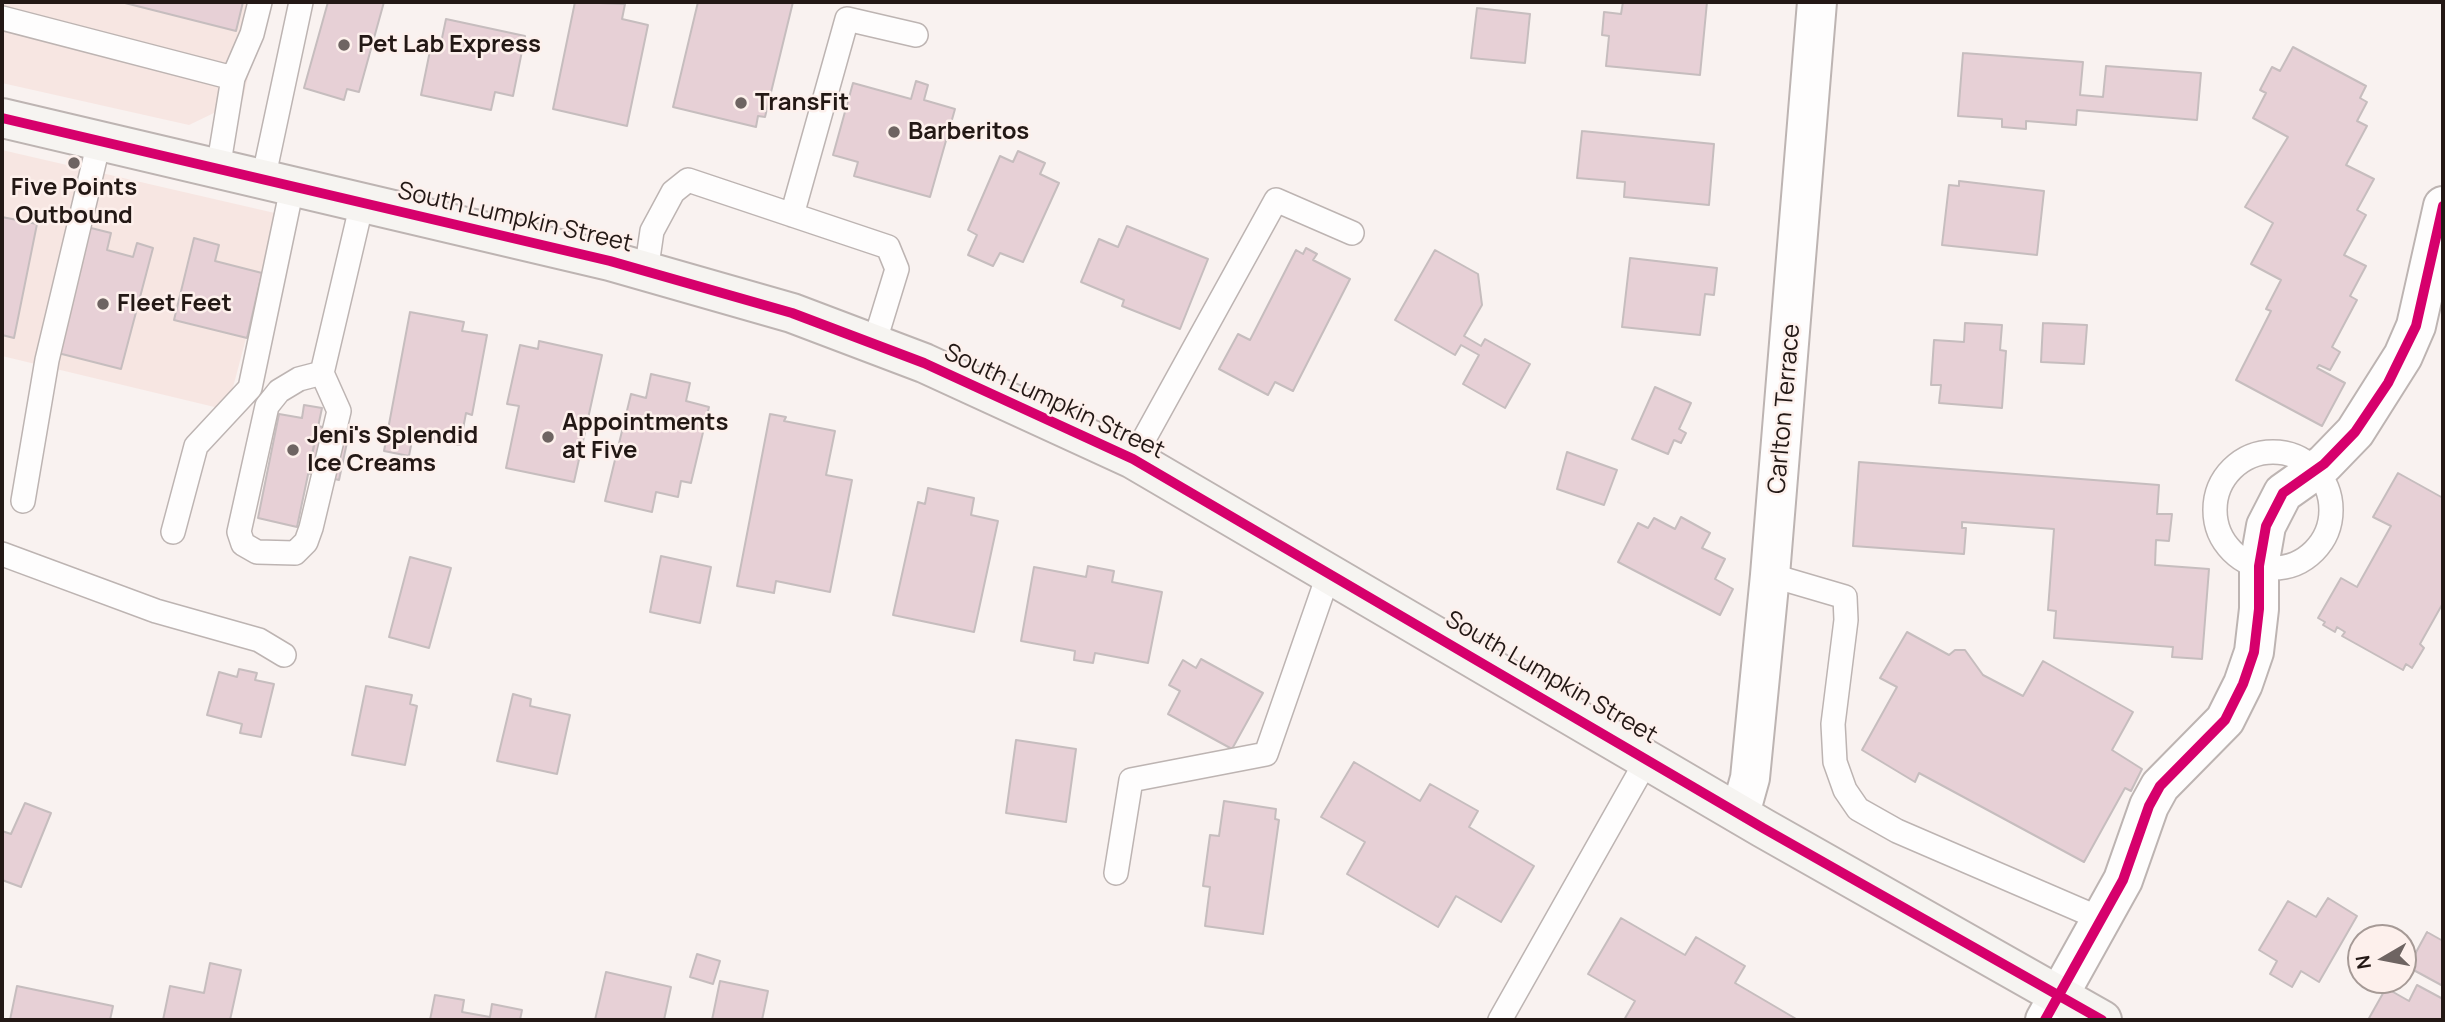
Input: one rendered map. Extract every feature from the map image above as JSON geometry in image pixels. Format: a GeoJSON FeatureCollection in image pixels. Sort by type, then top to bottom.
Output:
{"type":"FeatureCollection","features":[{"type":"Feature","properties":{"kind":"main road","name":"South Lumpkin Street"},"geometry":{"type":"LineString","coordinates":[[2,118],[646,272],[792,313],[923,363],[1133,459],[1648,758],[2052,1008],[2102,1020]]}},
{"type":"Feature","properties":{"kind":"street","name":"Carlton Terrace"},"geometry":{"type":"LineString","coordinates":[[1740,814],[1750,778],[1770,575],[1816,2]]}},
{"type":"Feature","properties":{"kind":"street"},"geometry":{"type":"LineString","coordinates":[[2052,1008],[2123,880],[2149,806],[2160,786],[2225,720],[2243,684],[2254,652],[2259,609],[2259,566],[2266,526],[2283,493],[2315,470],[2355,432],[2403,356],[2416,326],[2443,206]]}},
{"type":"Feature","properties":{"kind":"lane"},"geometry":{"type":"LineString","coordinates":[[218,169],[233,78],[252,34],[260,2]]}},
{"type":"Feature","properties":{"kind":"lane"},"geometry":{"type":"LineString","coordinates":[[173,532],[196,446],[250,388],[301,2]]}},
{"type":"Feature","properties":{"kind":"lane"},"geometry":{"type":"LineString","coordinates":[[2,18],[233,78]]}},
{"type":"Feature","properties":{"kind":"lane"},"geometry":{"type":"LineString","coordinates":[[792,215],[847,19],[916,35]]}},
{"type":"Feature","properties":{"kind":"lane"},"geometry":{"type":"LineString","coordinates":[[23,501],[47,360],[99,142]]}},
{"type":"Feature","properties":{"kind":"lane"},"geometry":{"type":"LineString","coordinates":[[646,272],[652,231],[673,192],[688,180],[888,247],[897,269],[874,344]]}},
{"type":"Feature","properties":{"kind":"lane"},"geometry":{"type":"LineString","coordinates":[[1133,459],[1276,200],[1352,233]]}},
{"type":"Feature","properties":{"kind":"lane"},"geometry":{"type":"LineString","coordinates":[[322,373],[299,379],[279,391],[267,406],[239,532],[243,544],[257,552],[295,552],[306,542],[340,411],[322,373],[362,203]]}},
{"type":"Feature","properties":{"kind":"lane"},"geometry":{"type":"LineString","coordinates":[[2281,452],[2299,458],[2315,470],[2326,485],[2331,504],[2329,523],[2323,540],[2310,555],[2294,565],[2275,568],[2259,566],[2239,557],[2225,544],[2217,526],[2215,507],[2219,488],[2229,472],[2253,456],[2281,452]]}},
{"type":"Feature","properties":{"kind":"lane"},"geometry":{"type":"LineString","coordinates":[[2,554],[156,611],[259,639],[284,655]]}},
{"type":"Feature","properties":{"kind":"lane"},"geometry":{"type":"LineString","coordinates":[[1116,873],[1131,780],[1266,754],[1329,573]]}},
{"type":"Feature","properties":{"kind":"lane"},"geometry":{"type":"LineString","coordinates":[[1770,575],[1844,597],[1846,620],[1833,724],[1835,762],[1844,790],[1858,809],[1897,831],[2101,919]]}},
{"type":"Feature","properties":{"kind":"lane"},"geometry":{"type":"LineString","coordinates":[[1500,1020],[1648,758]]}},
{"type":"Feature","properties":{"kind":"shaded area"},"geometry":{"type":"Polygon","coordinates":[[[2,2],[265,2],[243,99],[189,125],[2,83],[2,2]]]}},
{"type":"Feature","properties":{"kind":"shaded area"},"geometry":{"type":"Polygon","coordinates":[[[2,150],[279,214],[227,410],[2,356],[2,150]]]}},
{"type":"Feature","properties":{"kind":"building"},"geometry":{"type":"Polygon","coordinates":[[[121,2],[243,2],[236,31],[121,2]]]}},
{"type":"Feature","properties":{"kind":"building","name":"Pet Lab Express"},"geometry":{"type":"Polygon","coordinates":[[[328,2],[384,2],[359,92],[347,89],[344,100],[304,88],[328,2]]]}},
{"type":"Feature","properties":{"kind":"building"},"geometry":{"type":"Polygon","coordinates":[[[575,2],[625,4],[622,19],[648,25],[627,126],[553,109],[575,2]]]}},
{"type":"Feature","properties":{"kind":"building"},"geometry":{"type":"Polygon","coordinates":[[[698,2],[793,2],[765,117],[758,116],[756,127],[673,107],[698,2]]]}},
{"type":"Feature","properties":{"kind":"building"},"geometry":{"type":"Polygon","coordinates":[[[1623,2],[1707,2],[1700,75],[1606,66],[1609,36],[1602,35],[1604,12],[1621,14],[1623,2]]]}},
{"type":"Feature","properties":{"kind":"building"},"geometry":{"type":"Polygon","coordinates":[[[1477,8],[1530,14],[1525,63],[1471,58],[1477,8]]]}},
{"type":"Feature","properties":{"kind":"building"},"geometry":{"type":"Polygon","coordinates":[[[446,19],[525,36],[513,96],[495,92],[491,110],[421,95],[432,41],[441,43],[446,19]]]}},
{"type":"Feature","properties":{"kind":"building"},"geometry":{"type":"Polygon","coordinates":[[[2293,47],[2366,86],[2360,98],[2367,102],[2357,121],[2367,126],[2346,165],[2374,179],[2357,210],[2366,215],[2344,255],[2366,266],[2350,296],[2357,300],[2332,347],[2340,352],[2330,370],[2319,365],[2317,368],[2345,383],[2322,426],[2236,380],[2271,311],[2266,309],[2281,280],[2251,264],[2273,223],[2245,207],[2288,137],[2253,118],[2266,93],[2260,90],[2272,67],[2280,71],[2293,47]]]}},
{"type":"Feature","properties":{"kind":"building"},"geometry":{"type":"Polygon","coordinates":[[[1963,53],[2083,62],[2080,95],[2103,97],[2106,66],[2201,73],[2197,120],[2077,110],[2076,125],[2026,121],[2026,129],[2002,127],[2002,119],[1958,116],[1963,53]]]}},
{"type":"Feature","properties":{"kind":"building","name":"Barberitos"},"geometry":{"type":"Polygon","coordinates":[[[916,81],[928,85],[924,100],[955,109],[930,197],[854,176],[858,162],[833,155],[853,83],[911,99],[916,81]]]}},
{"type":"Feature","properties":{"kind":"building"},"geometry":{"type":"Polygon","coordinates":[[[1582,131],[1714,144],[1709,205],[1624,197],[1625,182],[1577,178],[1582,131]]]}},
{"type":"Feature","properties":{"kind":"building"},"geometry":{"type":"Polygon","coordinates":[[[1018,151],[1045,163],[1040,174],[1059,183],[1023,262],[1000,253],[993,266],[968,255],[977,235],[968,230],[1000,156],[1013,162],[1018,151]]]}},
{"type":"Feature","properties":{"kind":"building"},"geometry":{"type":"Polygon","coordinates":[[[1959,181],[2044,191],[2037,255],[1942,245],[1949,185],[1959,186],[1959,181]]]}},
{"type":"Feature","properties":{"kind":"building"},"geometry":{"type":"Polygon","coordinates":[[[2,217],[37,224],[14,338],[2,335],[2,217]]]}},
{"type":"Feature","properties":{"kind":"building"},"geometry":{"type":"Polygon","coordinates":[[[1127,226],[1208,259],[1180,329],[1122,306],[1124,300],[1081,282],[1099,239],[1118,247],[1127,226]]]}},
{"type":"Feature","properties":{"kind":"building","name":"Fleet Feet"},"geometry":{"type":"Polygon","coordinates":[[[87,227],[111,233],[107,250],[133,257],[137,243],[153,248],[121,369],[54,352],[87,227]]]}},
{"type":"Feature","properties":{"kind":"building"},"geometry":{"type":"Polygon","coordinates":[[[194,238],[219,245],[215,261],[262,273],[247,338],[174,320],[194,238]]]}},
{"type":"Feature","properties":{"kind":"building"},"geometry":{"type":"Polygon","coordinates":[[[1306,248],[1317,254],[1313,260],[1350,279],[1293,391],[1275,382],[1268,395],[1219,369],[1238,334],[1250,340],[1296,250],[1303,254],[1306,248]]]}},
{"type":"Feature","properties":{"kind":"building"},"geometry":{"type":"Polygon","coordinates":[[[1435,250],[1478,274],[1482,305],[1464,336],[1481,346],[1485,339],[1530,364],[1505,408],[1463,384],[1479,355],[1461,345],[1455,355],[1395,320],[1435,250]]]}},
{"type":"Feature","properties":{"kind":"building"},"geometry":{"type":"Polygon","coordinates":[[[1630,258],[1717,268],[1714,295],[1705,294],[1700,335],[1622,327],[1630,258]]]}},
{"type":"Feature","properties":{"kind":"building"},"geometry":{"type":"Polygon","coordinates":[[[410,312],[464,322],[462,331],[487,335],[472,415],[466,413],[460,445],[413,435],[409,456],[384,451],[410,312]]]}},
{"type":"Feature","properties":{"kind":"building"},"geometry":{"type":"Polygon","coordinates":[[[1965,323],[2002,325],[2000,350],[2006,351],[2002,408],[1939,403],[1941,385],[1931,385],[1934,340],[1964,342],[1965,323]]]}},
{"type":"Feature","properties":{"kind":"building"},"geometry":{"type":"Polygon","coordinates":[[[2043,323],[2087,325],[2084,364],[2041,362],[2043,323]]]}},
{"type":"Feature","properties":{"kind":"building","name":"Appointments at Five"},"geometry":{"type":"Polygon","coordinates":[[[539,341],[602,355],[574,482],[506,468],[519,406],[507,404],[520,345],[538,349],[539,341]]]}},
{"type":"Feature","properties":{"kind":"building"},"geometry":{"type":"Polygon","coordinates":[[[651,374],[690,383],[686,401],[709,407],[691,483],[681,481],[678,497],[656,492],[652,512],[605,501],[631,394],[646,398],[651,374]]]}},
{"type":"Feature","properties":{"kind":"building"},"geometry":{"type":"Polygon","coordinates":[[[1655,387],[1691,403],[1679,429],[1686,433],[1681,443],[1674,440],[1668,454],[1632,439],[1655,387]]]}},
{"type":"Feature","properties":{"kind":"building","name":"Jeni's Splendid Ice Creams"},"geometry":{"type":"Polygon","coordinates":[[[304,405],[322,408],[297,527],[258,518],[279,414],[302,418],[304,405]]]}},
{"type":"Feature","properties":{"kind":"building"},"geometry":{"type":"Polygon","coordinates":[[[770,414],[786,417],[784,421],[835,431],[826,475],[852,480],[830,592],[776,581],[774,593],[737,586],[770,414]]]}},
{"type":"Feature","properties":{"kind":"building"},"geometry":{"type":"Polygon","coordinates":[[[318,426],[349,433],[339,480],[308,473],[318,426]]]}},
{"type":"Feature","properties":{"kind":"building"},"geometry":{"type":"Polygon","coordinates":[[[1567,452],[1617,470],[1604,505],[1557,489],[1567,452]]]}},
{"type":"Feature","properties":{"kind":"building"},"geometry":{"type":"Polygon","coordinates":[[[1859,462],[2159,485],[2157,514],[2172,514],[2169,541],[2156,540],[2155,565],[2209,569],[2202,659],[2172,657],[2173,647],[2054,638],[2056,611],[2048,610],[2054,529],[1962,522],[1962,528],[1966,528],[1964,554],[1853,546],[1859,462]]]}},
{"type":"Feature","properties":{"kind":"building"},"geometry":{"type":"Polygon","coordinates":[[[2398,473],[2443,498],[2443,603],[2420,644],[2424,648],[2412,668],[2406,664],[2403,670],[2342,636],[2345,632],[2337,627],[2335,632],[2323,625],[2325,622],[2318,618],[2341,578],[2357,587],[2391,526],[2373,517],[2398,473]]]}},
{"type":"Feature","properties":{"kind":"building"},"geometry":{"type":"Polygon","coordinates":[[[928,488],[974,498],[971,515],[998,521],[974,632],[893,615],[918,502],[925,504],[928,488]]]}},
{"type":"Feature","properties":{"kind":"building"},"geometry":{"type":"Polygon","coordinates":[[[1681,517],[1710,533],[1702,548],[1725,559],[1715,579],[1733,589],[1720,615],[1618,562],[1638,523],[1648,528],[1654,518],[1675,529],[1681,517]]]}},
{"type":"Feature","properties":{"kind":"building"},"geometry":{"type":"Polygon","coordinates":[[[661,556],[711,567],[700,623],[650,612],[661,556]]]}},
{"type":"Feature","properties":{"kind":"building"},"geometry":{"type":"Polygon","coordinates":[[[410,557],[451,568],[429,648],[389,637],[410,557]]]}},
{"type":"Feature","properties":{"kind":"building"},"geometry":{"type":"Polygon","coordinates":[[[1088,566],[1114,571],[1112,582],[1162,592],[1148,663],[1095,653],[1093,663],[1074,660],[1075,651],[1021,641],[1034,567],[1086,577],[1088,566]]]}},
{"type":"Feature","properties":{"kind":"building"},"geometry":{"type":"Polygon","coordinates":[[[1907,632],[1949,655],[1955,650],[1965,650],[1983,675],[2023,696],[2043,661],[2133,712],[2112,750],[2142,769],[2131,791],[2125,788],[2084,862],[1919,773],[1915,782],[1862,750],[1897,687],[1880,678],[1907,632]]]}},
{"type":"Feature","properties":{"kind":"building"},"geometry":{"type":"Polygon","coordinates":[[[1201,659],[1263,693],[1232,749],[1168,714],[1180,691],[1169,685],[1183,660],[1196,668],[1201,659]]]}},
{"type":"Feature","properties":{"kind":"building"},"geometry":{"type":"Polygon","coordinates":[[[239,669],[257,673],[255,680],[274,684],[261,737],[240,733],[242,724],[207,715],[219,672],[237,677],[239,669]]]}},
{"type":"Feature","properties":{"kind":"building"},"geometry":{"type":"Polygon","coordinates":[[[366,686],[412,695],[410,704],[417,706],[405,765],[352,755],[366,686]]]}},
{"type":"Feature","properties":{"kind":"building"},"geometry":{"type":"Polygon","coordinates":[[[513,694],[531,699],[530,706],[570,715],[557,774],[497,761],[513,694]]]}},
{"type":"Feature","properties":{"kind":"building"},"geometry":{"type":"Polygon","coordinates":[[[1016,740],[1076,749],[1066,822],[1006,813],[1016,740]]]}},
{"type":"Feature","properties":{"kind":"building"},"geometry":{"type":"Polygon","coordinates":[[[1354,762],[1420,801],[1430,784],[1478,811],[1469,827],[1534,866],[1501,922],[1456,896],[1438,927],[1347,874],[1365,842],[1321,817],[1354,762]]]}},
{"type":"Feature","properties":{"kind":"building"},"geometry":{"type":"Polygon","coordinates":[[[1224,801],[1276,809],[1275,819],[1279,820],[1263,934],[1205,926],[1210,887],[1203,886],[1210,835],[1219,836],[1224,801]]]}},
{"type":"Feature","properties":{"kind":"building"},"geometry":{"type":"Polygon","coordinates":[[[25,803],[51,813],[21,887],[2,880],[2,831],[11,834],[25,803]]]}},
{"type":"Feature","properties":{"kind":"building"},"geometry":{"type":"Polygon","coordinates":[[[2328,898],[2357,916],[2352,924],[2347,924],[2347,933],[2319,982],[2301,971],[2292,987],[2270,974],[2277,961],[2259,950],[2288,901],[2316,917],[2328,898]]]}},
{"type":"Feature","properties":{"kind":"building"},"geometry":{"type":"Polygon","coordinates":[[[1621,918],[1685,955],[1696,937],[1745,966],[1735,983],[1798,1020],[1624,1020],[1635,1001],[1588,974],[1621,918]]]}},
{"type":"Feature","properties":{"kind":"building"},"geometry":{"type":"Polygon","coordinates":[[[2427,932],[2443,941],[2443,986],[2417,972],[2417,950],[2427,932]]]}},
{"type":"Feature","properties":{"kind":"building"},"geometry":{"type":"Polygon","coordinates":[[[697,954],[720,961],[713,984],[690,977],[697,954]]]}},
{"type":"Feature","properties":{"kind":"building"},"geometry":{"type":"Polygon","coordinates":[[[210,963],[241,970],[230,1020],[163,1020],[170,986],[204,993],[210,963]]]}},
{"type":"Feature","properties":{"kind":"building"},"geometry":{"type":"Polygon","coordinates":[[[606,972],[671,987],[664,1020],[595,1020],[606,972]]]}},
{"type":"Feature","properties":{"kind":"building"},"geometry":{"type":"Polygon","coordinates":[[[720,981],[768,991],[762,1020],[712,1020],[720,981]]]}},
{"type":"Feature","properties":{"kind":"building"},"geometry":{"type":"Polygon","coordinates":[[[2417,985],[2443,999],[2443,1020],[2368,1020],[2383,994],[2397,994],[2409,1001],[2412,994],[2417,994],[2417,985]]]}},
{"type":"Feature","properties":{"kind":"building"},"geometry":{"type":"Polygon","coordinates":[[[17,986],[113,1006],[110,1020],[10,1020],[17,986]]]}},
{"type":"Feature","properties":{"kind":"building"},"geometry":{"type":"Polygon","coordinates":[[[435,995],[464,1000],[462,1012],[490,1017],[492,1004],[522,1010],[520,1020],[430,1020],[435,995]]]}},
{"type":"Feature","properties":{"kind":"cycle path"},"geometry":{"type":"LineString","coordinates":[[2,118],[610,261],[792,313],[924,363],[1133,459],[1763,828],[2102,1020]]}},
{"type":"Feature","properties":{"kind":"cycle path"},"geometry":{"type":"LineString","coordinates":[[2045,1020],[2123,880],[2149,806],[2160,786],[2225,720],[2243,684],[2254,652],[2259,609],[2259,566],[2266,526],[2283,493],[2324,464],[2355,432],[2388,383],[2416,326],[2443,206]]}},
{"type":"Feature","properties":{"kind":"place","name":"Pet Lab Express"},"geometry":{"type":"Point","coordinates":[344,45]}},
{"type":"Feature","properties":{"kind":"place","name":"TransFit"},"geometry":{"type":"Point","coordinates":[741,103]}},
{"type":"Feature","properties":{"kind":"place","name":"Barberitos"},"geometry":{"type":"Point","coordinates":[894,132]}},
{"type":"Feature","properties":{"kind":"place","name":"Five Points Outbound"},"geometry":{"type":"Point","coordinates":[74,163]}},
{"type":"Feature","properties":{"kind":"place","name":"Fleet Feet"},"geometry":{"type":"Point","coordinates":[103,304]}},
{"type":"Feature","properties":{"kind":"place","name":"Appointments at Five"},"geometry":{"type":"Point","coordinates":[548,437]}},
{"type":"Feature","properties":{"kind":"place","name":"Jeni's Splendid Ice Creams"},"geometry":{"type":"Point","coordinates":[293,450]}}]}
